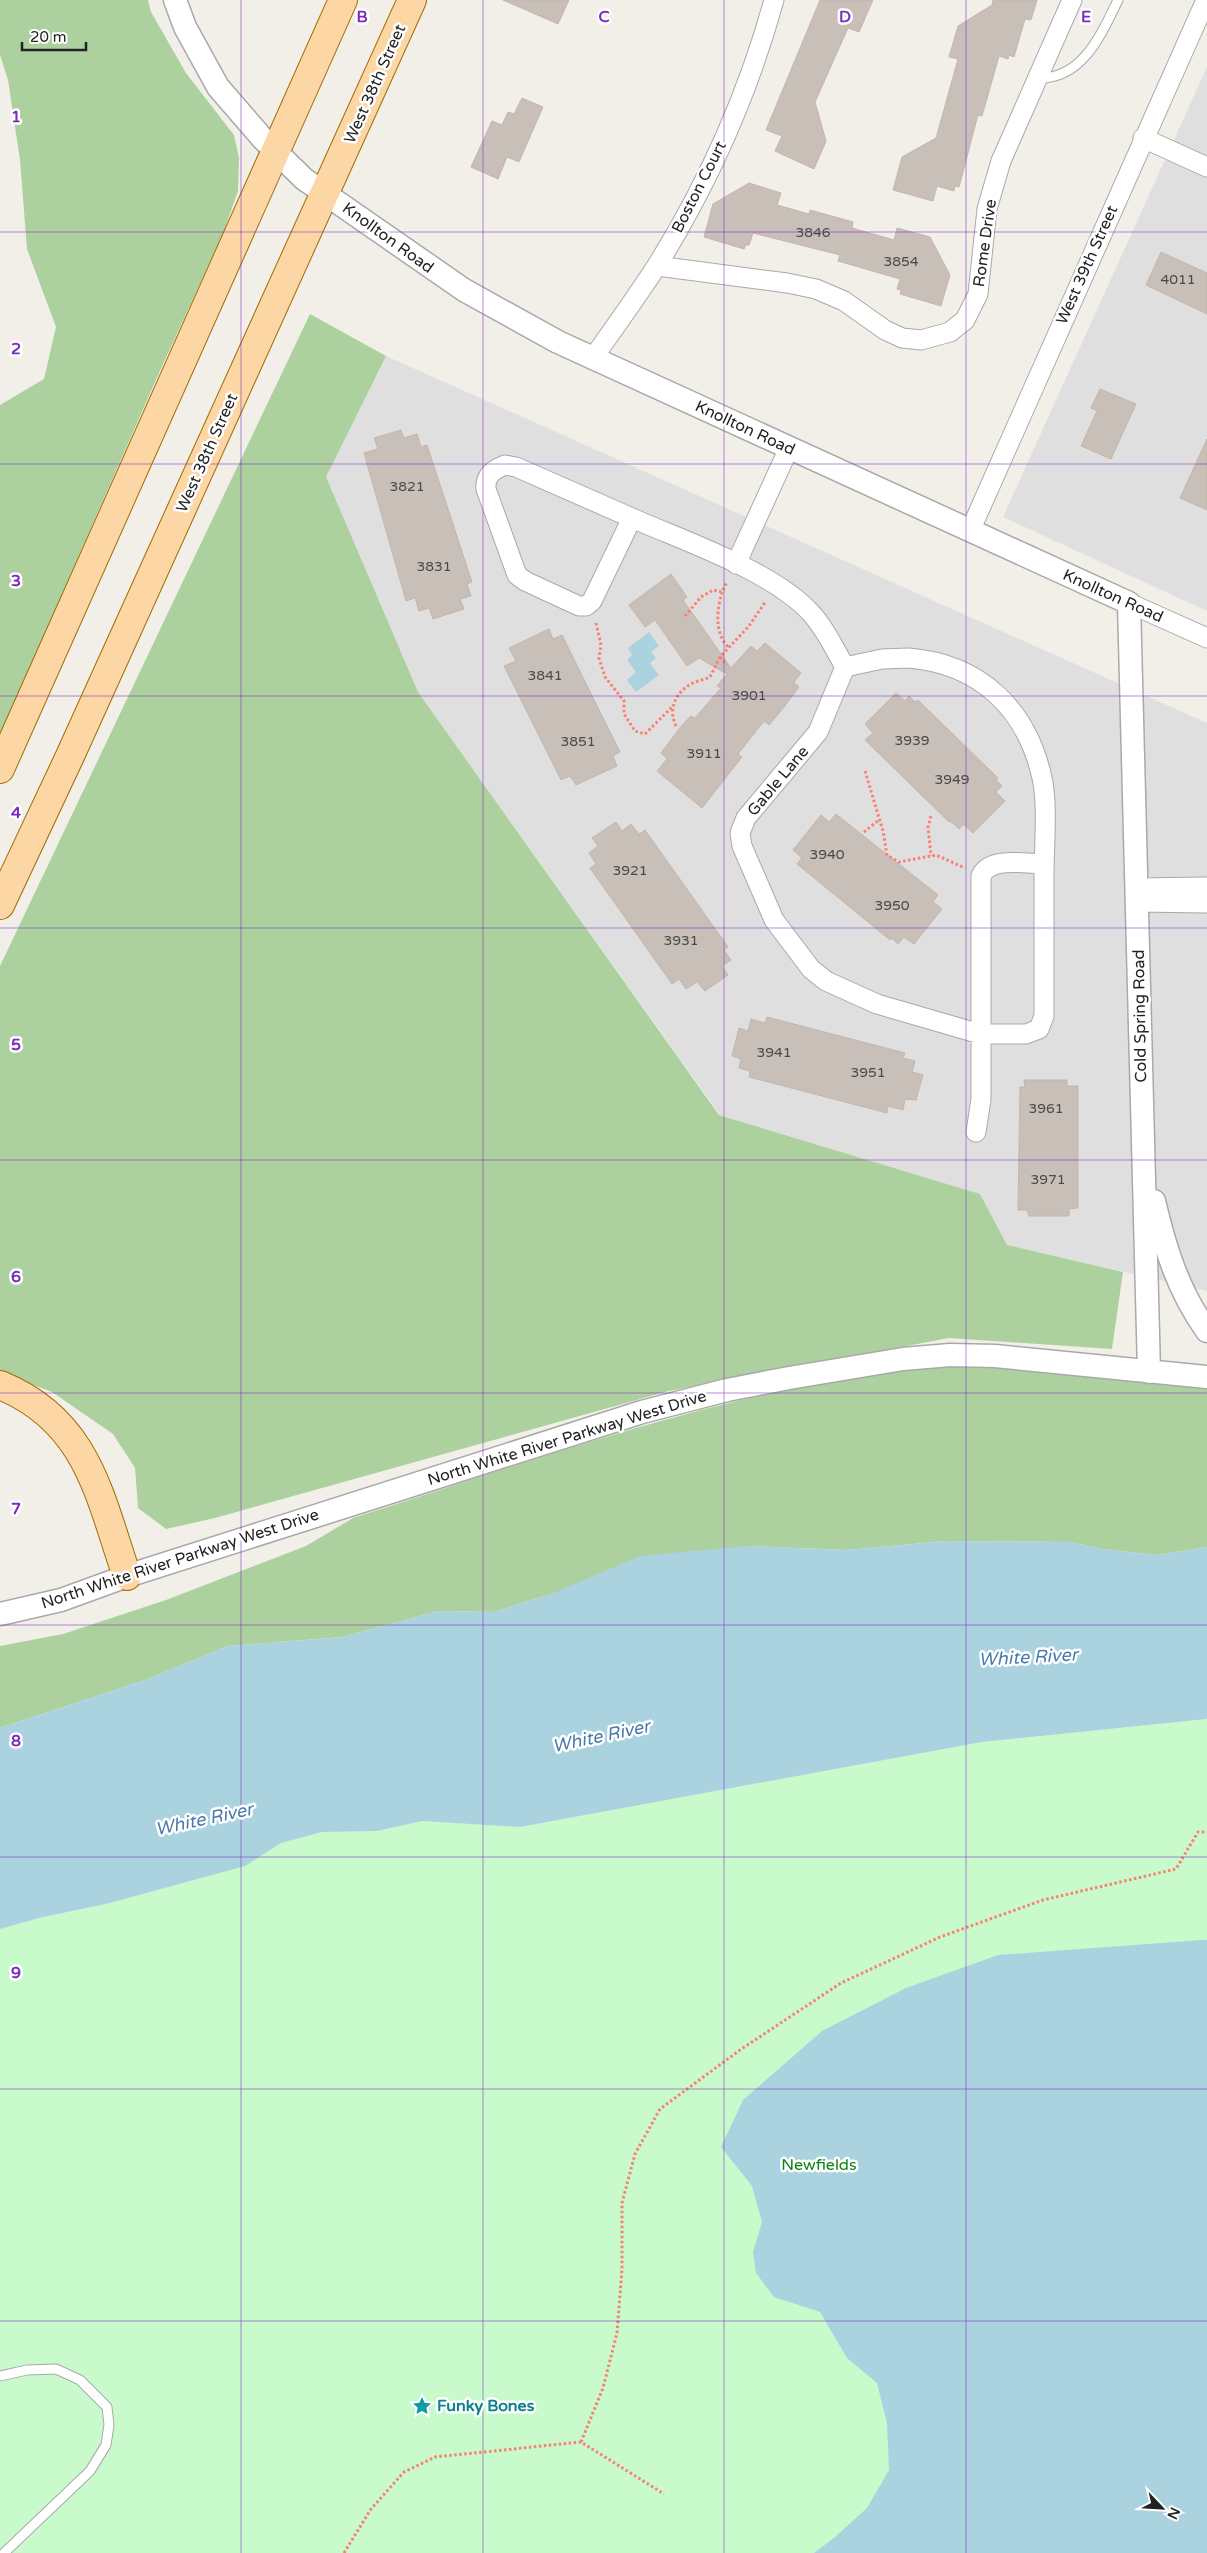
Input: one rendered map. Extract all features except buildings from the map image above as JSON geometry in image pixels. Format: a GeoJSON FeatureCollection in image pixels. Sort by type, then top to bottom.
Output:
{"type":"FeatureCollection","features":[{"type":"Feature","properties":{"kind":"main road"},"geometry":{"type":"LineString","coordinates":[[0,769],[343,0]]}},
{"type":"Feature","properties":{"kind":"main road","name":"West 38th Street"},"geometry":{"type":"LineString","coordinates":[[0,905],[315,186],[412,0]]}},
{"type":"Feature","properties":{"kind":"main road"},"geometry":{"type":"LineString","coordinates":[[4,1388],[36,1404],[52,1416],[70,1436],[82,1454],[92,1476],[127,1576]]}},
{"type":"Feature","properties":{"kind":"street"},"geometry":{"type":"LineString","coordinates":[[175,0],[185,27],[218,87],[246,122],[276,152],[315,186]]}},
{"type":"Feature","properties":{"kind":"street","name":"Boston Court"},"geometry":{"type":"LineString","coordinates":[[593,358],[656,266],[697,197],[723,142],[753,68],[774,0]]}},
{"type":"Feature","properties":{"kind":"street","name":"Rome Drive"},"geometry":{"type":"LineString","coordinates":[[656,266],[787,282],[816,289],[844,301],[885,330],[902,338],[921,340],[950,332],[965,320],[978,294],[987,210],[1008,143],[1072,0]]}},
{"type":"Feature","properties":{"kind":"street","name":"West 39th Street"},"geometry":{"type":"LineString","coordinates":[[970,531],[1143,138],[1206,0]]}},
{"type":"Feature","properties":{"kind":"street"},"geometry":{"type":"LineString","coordinates":[[1143,138],[1207,168]]}},
{"type":"Feature","properties":{"kind":"street","name":"Knollton Road"},"geometry":{"type":"LineString","coordinates":[[315,186],[483,302],[542,335],[1207,638]]}},
{"type":"Feature","properties":{"kind":"street"},"geometry":{"type":"LineString","coordinates":[[736,564],[789,448]]}},
{"type":"Feature","properties":{"kind":"street"},"geometry":{"type":"LineString","coordinates":[[632,518],[589,604],[579,606],[525,582],[518,575],[487,494],[486,483],[491,472],[505,465],[516,467],[632,518],[736,564],[777,586],[805,606],[828,635],[845,667]]}},
{"type":"Feature","properties":{"kind":"street","name":"Cold Spring Road"},"geometry":{"type":"LineString","coordinates":[[1129,603],[1149,1372]]}},
{"type":"Feature","properties":{"kind":"street","name":"Gable Lane"},"geometry":{"type":"LineString","coordinates":[[891,658],[937,662],[976,679],[1002,699],[1025,729],[1037,755],[1044,793],[1042,1022],[1039,1029],[1030,1033],[980,1034],[877,1004],[830,984],[818,976],[774,920],[742,846],[740,833],[746,818],[811,742],[820,726],[845,667],[891,658]]}},
{"type":"Feature","properties":{"kind":"street"},"geometry":{"type":"LineString","coordinates":[[976,1132],[981,1099],[981,876],[983,871],[994,864],[1044,864]]}},
{"type":"Feature","properties":{"kind":"street"},"geometry":{"type":"LineString","coordinates":[[1137,895],[1207,887]]}},
{"type":"Feature","properties":{"kind":"street"},"geometry":{"type":"LineString","coordinates":[[1137,895],[1207,903]]}},
{"type":"Feature","properties":{"kind":"street"},"geometry":{"type":"LineString","coordinates":[[1143,1159],[1167,1254],[1190,1303],[1207,1331]]}},
{"type":"Feature","properties":{"kind":"street","name":"North White River Parkway West Drive"},"geometry":{"type":"LineString","coordinates":[[0,1614],[61,1600],[127,1576],[642,1412],[755,1384],[903,1359],[950,1355],[995,1356],[1149,1372]]}},
{"type":"Feature","properties":{"kind":"street"},"geometry":{"type":"LineString","coordinates":[[1149,1372],[1207,1377]]}},
{"type":"Feature","properties":{"kind":"lane"},"geometry":{"type":"LineString","coordinates":[[1037,78],[1051,78],[1069,72],[1088,53],[1103,30],[1118,0]]}},
{"type":"Feature","properties":{"kind":"lane"},"geometry":{"type":"LineString","coordinates":[[0,2376],[27,2370],[56,2369],[80,2380],[107,2407],[109,2425],[106,2445],[90,2471],[4,2553]]}},
{"type":"Feature","properties":{"kind":"path"},"geometry":{"type":"LineString","coordinates":[[728,647],[722,640],[717,611],[722,592],[736,564]]}},
{"type":"Feature","properties":{"kind":"path"},"geometry":{"type":"LineString","coordinates":[[676,726],[671,716],[674,700],[692,683],[710,678],[720,657],[749,626],[777,586]]}},
{"type":"Feature","properties":{"kind":"path"},"geometry":{"type":"LineString","coordinates":[[685,616],[701,597],[713,590],[722,592]]}},
{"type":"Feature","properties":{"kind":"path"},"geometry":{"type":"LineString","coordinates":[[589,604],[601,645],[599,658],[605,677],[624,701],[624,714],[634,731],[645,734],[672,707]]}},
{"type":"Feature","properties":{"kind":"path"},"geometry":{"type":"LineString","coordinates":[[720,657],[727,665]]}},
{"type":"Feature","properties":{"kind":"path"},"geometry":{"type":"LineString","coordinates":[[865,771],[880,820],[887,855],[899,862],[936,855],[981,876]]}},
{"type":"Feature","properties":{"kind":"path"},"geometry":{"type":"LineString","coordinates":[[931,816],[928,827],[931,856]]}},
{"type":"Feature","properties":{"kind":"path"},"geometry":{"type":"LineString","coordinates":[[864,832],[880,820]]}},
{"type":"Feature","properties":{"kind":"path"},"geometry":{"type":"LineString","coordinates":[[582,2442],[603,2388],[617,2333],[622,2268],[622,2203],[635,2154],[660,2109],[740,2050],[841,1983],[940,1938],[1043,1900],[1176,1869],[1198,1832],[1207,1832]]}},
{"type":"Feature","properties":{"kind":"path"},"geometry":{"type":"LineString","coordinates":[[344,2553],[371,2509],[404,2472],[435,2457],[582,2442],[664,2494]]}},
{"type":"Feature","properties":{"kind":"shaded area"},"geometry":{"type":"Polygon","coordinates":[[[1207,67],[1207,611],[1003,517],[1207,67]]]}},
{"type":"Feature","properties":{"kind":"shaded area"},"geometry":{"type":"Polygon","coordinates":[[[386,356],[1207,723],[1207,1291],[1007,1245],[980,1194],[720,1115],[418,692],[325,477],[386,356]]]}},
{"type":"Feature","properties":{"kind":"green space"},"geometry":{"type":"Polygon","coordinates":[[[0,0],[148,0],[151,12],[186,73],[234,135],[239,158],[238,191],[224,231],[159,373],[0,735],[0,405],[44,379],[56,327],[27,249],[20,160],[8,80],[0,55],[0,0]]]}},
{"type":"Feature","properties":{"kind":"green space"},"geometry":{"type":"Polygon","coordinates":[[[310,314],[386,356],[326,477],[418,692],[719,1115],[980,1194],[1007,1245],[1123,1272],[1112,1349],[949,1338],[669,1391],[215,1518],[166,1529],[138,1508],[135,1468],[113,1434],[52,1392],[0,1373],[0,966],[310,314]]]}},
{"type":"Feature","properties":{"kind":"green space"},"geometry":{"type":"Polygon","coordinates":[[[948,1365],[1025,1369],[1207,1387],[1207,1547],[1157,1555],[1102,1549],[1070,1542],[947,1541],[845,1550],[748,1546],[551,1594],[494,1612],[439,1611],[342,1637],[228,1646],[145,1680],[0,1728],[0,1646],[63,1634],[166,1600],[306,1546],[353,1518],[625,1431],[735,1402],[830,1381],[948,1365]]]}},
{"type":"Feature","properties":{"kind":"green space","name":"Newfields"},"geometry":{"type":"Polygon","coordinates":[[[1207,1719],[1207,2553],[0,2553],[0,1929],[39,1918],[110,1903],[244,1866],[281,1843],[322,1832],[377,1831],[422,1821],[520,1827],[982,1742],[1207,1719]]]}},
{"type":"Feature","properties":{"kind":"water"},"geometry":{"type":"Polygon","coordinates":[[[649,632],[659,646],[651,652],[656,658],[650,663],[659,675],[636,692],[627,680],[636,672],[627,660],[632,655],[628,648],[649,632]]]}},
{"type":"Feature","properties":{"kind":"water","name":"White River"},"geometry":{"type":"Polygon","coordinates":[[[947,1541],[1070,1542],[1102,1549],[1157,1555],[1207,1547],[1207,1719],[982,1742],[520,1827],[422,1821],[377,1831],[322,1832],[281,1843],[245,1866],[110,1903],[39,1918],[0,1929],[0,1728],[145,1680],[228,1646],[342,1637],[439,1611],[494,1612],[551,1594],[640,1556],[748,1546],[845,1550],[947,1541]]]}},
{"type":"Feature","properties":{"kind":"water"},"geometry":{"type":"Polygon","coordinates":[[[1207,1940],[1207,2553],[814,2553],[867,2508],[889,2470],[887,2423],[877,2383],[847,2358],[820,2312],[774,2297],[756,2273],[753,2252],[762,2222],[752,2186],[721,2147],[743,2100],[822,2031],[906,1988],[998,1955],[1207,1940]]]}},
{"type":"Feature","properties":{"kind":"place","name":"Funky Bones"},"geometry":{"type":"Point","coordinates":[422,2406]}}]}
